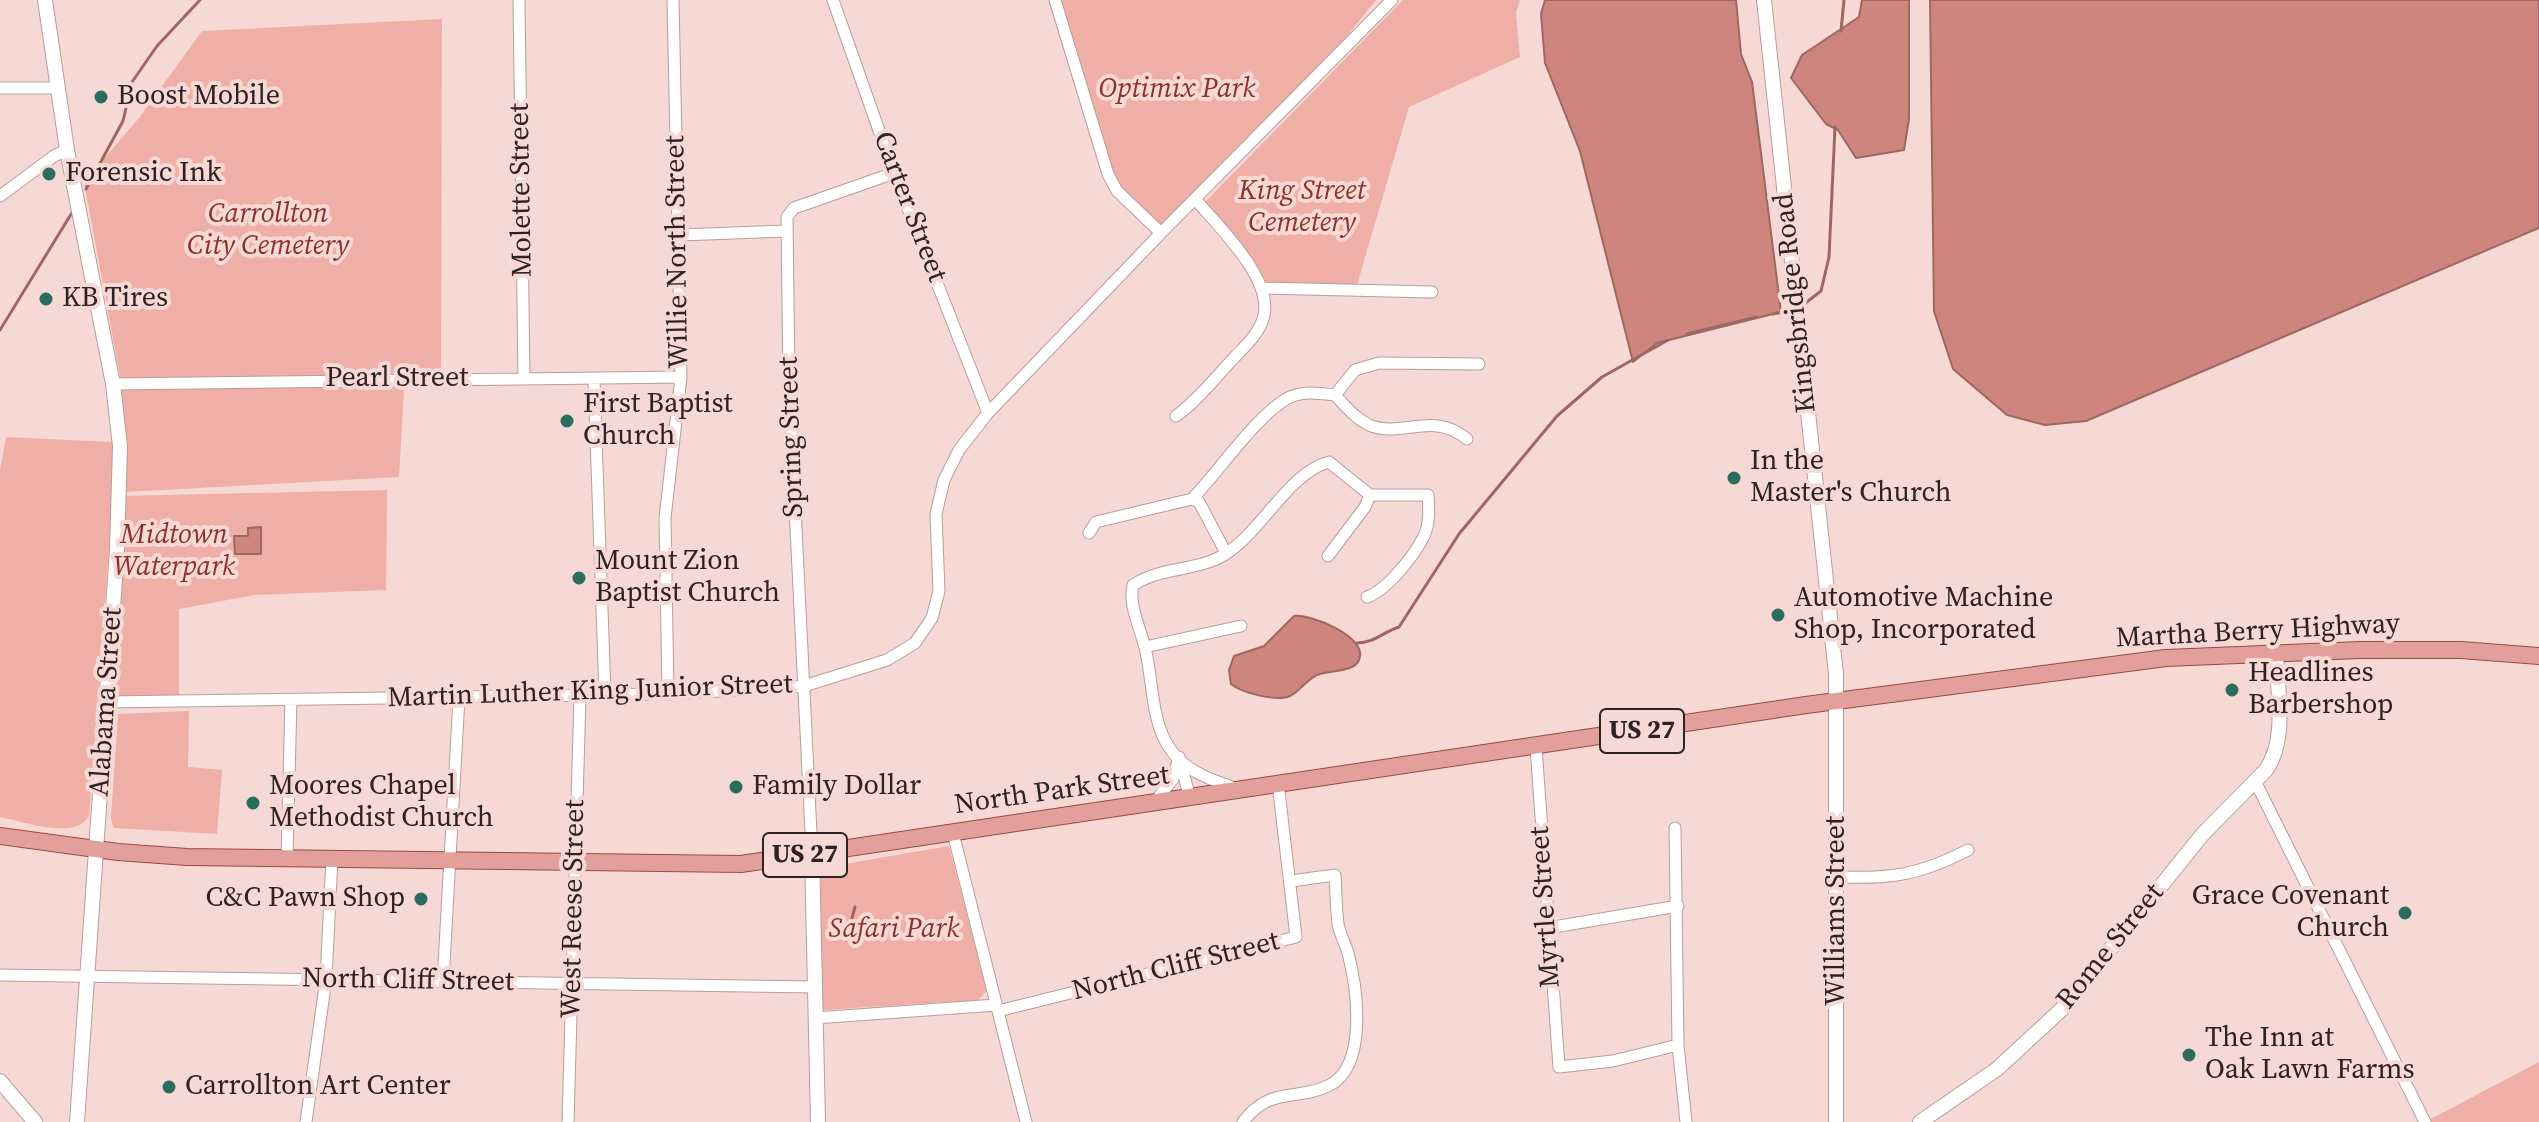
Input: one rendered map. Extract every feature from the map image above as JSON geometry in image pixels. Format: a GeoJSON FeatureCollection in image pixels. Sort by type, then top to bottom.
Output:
{"type":"FeatureCollection","features":[{"type":"Feature","properties":{"kind":"main road","name":"Martha Berry Highway"},"geometry":{"type":"LineString","coordinates":[[1837,701],[2166,658],[2276,652],[2461,650],[2539,656]]}},
{"type":"Feature","properties":{"kind":"main road","name":"North Park Street"},"geometry":{"type":"LineString","coordinates":[[97,850],[287,858],[741,864],[1837,701]]}},
{"type":"Feature","properties":{"kind":"main road","name":"US 27"},"geometry":{"type":"LineString","coordinates":[[0,836],[97,850]]}},
{"type":"Feature","properties":{"kind":"street","name":"Alabama Street"},"geometry":{"type":"LineString","coordinates":[[45,0],[67,150],[113,384],[120,496],[77,1122]]}},
{"type":"Feature","properties":{"kind":"street","name":"Molette Street"},"geometry":{"type":"LineString","coordinates":[[519,0],[524,379]]}},
{"type":"Feature","properties":{"kind":"street","name":"Willie North Street"},"geometry":{"type":"LineString","coordinates":[[668,694],[665,518],[681,377],[673,0]]}},
{"type":"Feature","properties":{"kind":"street","name":"Carter Street"},"geometry":{"type":"LineString","coordinates":[[833,0],[894,173],[988,413]]}},
{"type":"Feature","properties":{"kind":"street"},"geometry":{"type":"LineString","coordinates":[[1055,0],[1108,174],[1117,191],[1161,233]]}},
{"type":"Feature","properties":{"kind":"street","name":"Martin Luther King Junior Street"},"geometry":{"type":"LineString","coordinates":[[107,702],[668,694],[804,686],[887,660],[915,643],[932,618],[939,591],[936,514],[944,480],[959,450],[988,413],[1161,233],[1392,0]]}},
{"type":"Feature","properties":{"kind":"street","name":"Kingsbridge Road"},"geometry":{"type":"LineString","coordinates":[[1764,0],[1821,522],[1837,701]]}},
{"type":"Feature","properties":{"kind":"street"},"geometry":{"type":"LineString","coordinates":[[0,88],[57,88]]}},
{"type":"Feature","properties":{"kind":"street"},"geometry":{"type":"LineString","coordinates":[[0,196],[54,156],[67,150]]}},
{"type":"Feature","properties":{"kind":"street"},"geometry":{"type":"LineString","coordinates":[[680,235],[786,231],[787,217],[794,208],[894,173]]}},
{"type":"Feature","properties":{"kind":"street"},"geometry":{"type":"LineString","coordinates":[[1176,416],[1193,404],[1253,338],[1263,319],[1262,288],[1235,247],[1195,199]]}},
{"type":"Feature","properties":{"kind":"street","name":"Spring Street"},"geometry":{"type":"LineString","coordinates":[[786,231],[789,386],[812,853],[818,1122]]}},
{"type":"Feature","properties":{"kind":"street"},"geometry":{"type":"LineString","coordinates":[[1262,288],[1432,292]]}},
{"type":"Feature","properties":{"kind":"street"},"geometry":{"type":"LineString","coordinates":[[1335,395],[1355,370],[1379,363],[1479,364]]}},
{"type":"Feature","properties":{"kind":"street","name":"Pearl Street"},"geometry":{"type":"LineString","coordinates":[[113,384],[681,377]]}},
{"type":"Feature","properties":{"kind":"street"},"geometry":{"type":"LineString","coordinates":[[594,380],[605,694]]}},
{"type":"Feature","properties":{"kind":"street"},"geometry":{"type":"LineString","coordinates":[[1089,533],[1096,522],[1192,499],[1285,400],[1312,392],[1335,395],[1355,417],[1371,426],[1452,427],[1467,439]]}},
{"type":"Feature","properties":{"kind":"street"},"geometry":{"type":"LineString","coordinates":[[1237,790],[1200,775],[1179,757],[1156,725],[1145,647],[1133,604],[1133,585],[1144,578],[1212,561],[1226,553],[1253,533],[1298,481],[1319,464],[1329,462],[1370,495],[1428,495],[1429,517],[1423,538],[1375,594],[1367,597]]}},
{"type":"Feature","properties":{"kind":"street"},"geometry":{"type":"LineString","coordinates":[[1328,556],[1370,495]]}},
{"type":"Feature","properties":{"kind":"street"},"geometry":{"type":"LineString","coordinates":[[1192,499],[1199,502],[1226,553]]}},
{"type":"Feature","properties":{"kind":"street"},"geometry":{"type":"LineString","coordinates":[[1145,647],[1241,626]]}},
{"type":"Feature","properties":{"kind":"street","name":"Rome Street"},"geometry":{"type":"LineString","coordinates":[[1920,1122],[1997,1069],[2062,1009],[2202,835],[2274,758],[2278,740],[2276,652]]}},
{"type":"Feature","properties":{"kind":"street","name":"West Reese Street"},"geometry":{"type":"LineString","coordinates":[[568,1122],[580,696]]}},
{"type":"Feature","properties":{"kind":"street"},"geometry":{"type":"LineString","coordinates":[[443,982],[459,698]]}},
{"type":"Feature","properties":{"kind":"street"},"geometry":{"type":"LineString","coordinates":[[287,858],[291,700]]}},
{"type":"Feature","properties":{"kind":"street","name":"Williams Street"},"geometry":{"type":"LineString","coordinates":[[1836,1122],[1837,701]]}},
{"type":"Feature","properties":{"kind":"street","name":"Myrtle Street"},"geometry":{"type":"LineString","coordinates":[[1536,747],[1559,1067],[1613,1061],[1678,1045]]}},
{"type":"Feature","properties":{"kind":"street"},"geometry":{"type":"LineString","coordinates":[[1179,757],[1190,798]]}},
{"type":"Feature","properties":{"kind":"street"},"geometry":{"type":"LineString","coordinates":[[1154,803],[1173,779],[1179,757]]}},
{"type":"Feature","properties":{"kind":"street"},"geometry":{"type":"LineString","coordinates":[[2255,781],[2425,1122]]}},
{"type":"Feature","properties":{"kind":"street","name":"North Cliff Street"},"geometry":{"type":"LineString","coordinates":[[815,1018],[997,1008],[1296,937],[1278,783]]}},
{"type":"Feature","properties":{"kind":"street"},"geometry":{"type":"LineString","coordinates":[[1675,828],[1678,1045],[1686,1122]]}},
{"type":"Feature","properties":{"kind":"street"},"geometry":{"type":"LineString","coordinates":[[953,833],[1026,1122]]}},
{"type":"Feature","properties":{"kind":"street"},"geometry":{"type":"LineString","coordinates":[[1837,877],[1906,876],[1934,868],[1968,850]]}},
{"type":"Feature","properties":{"kind":"street"},"geometry":{"type":"LineString","coordinates":[[306,1122],[326,979],[332,858]]}},
{"type":"Feature","properties":{"kind":"street"},"geometry":{"type":"LineString","coordinates":[[1243,1122],[1254,1108],[1268,1099],[1329,1086],[1344,1075],[1351,1055],[1357,994],[1339,927],[1335,875],[1291,881]]}},
{"type":"Feature","properties":{"kind":"street"},"geometry":{"type":"LineString","coordinates":[[1548,928],[1678,906]]}},
{"type":"Feature","properties":{"kind":"street","name":"North Cliff Street"},"geometry":{"type":"LineString","coordinates":[[0,975],[815,987]]}},
{"type":"Feature","properties":{"kind":"street"},"geometry":{"type":"LineString","coordinates":[[0,1081],[35,1122]]}},
{"type":"Feature","properties":{"kind":"green space","name":"Optimix Park"},"geometry":{"type":"Polygon","coordinates":[[[1055,0],[1376,0],[1296,99],[1161,233],[1117,191],[1055,0]]]}},
{"type":"Feature","properties":{"kind":"green space","name":"King Street Cemetery"},"geometry":{"type":"Polygon","coordinates":[[[1403,0],[1520,0],[1516,12],[1520,57],[1409,107],[1357,285],[1266,284],[1204,203],[1403,0]]]}},
{"type":"Feature","properties":{"kind":"green space","name":"Carrollton City Cemetery"},"geometry":{"type":"Polygon","coordinates":[[[442,19],[441,371],[405,373],[399,477],[126,492],[120,376],[84,182],[139,118],[202,31],[442,19]]]}},
{"type":"Feature","properties":{"kind":"green space"},"geometry":{"type":"Polygon","coordinates":[[[6,437],[112,442],[113,492],[89,816],[72,827],[48,827],[0,817],[0,471],[6,437]]]}},
{"type":"Feature","properties":{"kind":"green space","name":"Midtown Waterpark"},"geometry":{"type":"Polygon","coordinates":[[[387,490],[386,590],[254,595],[179,609],[179,695],[118,696],[111,690],[120,496],[387,490]]]}},
{"type":"Feature","properties":{"kind":"green space"},"geometry":{"type":"Polygon","coordinates":[[[189,711],[188,767],[222,770],[217,834],[114,828],[111,819],[118,714],[189,711]]]}},
{"type":"Feature","properties":{"kind":"green space","name":"Safari Park"},"geometry":{"type":"Polygon","coordinates":[[[949,846],[987,991],[978,1000],[823,1010],[820,1007],[821,868],[949,846]]]}},
{"type":"Feature","properties":{"kind":"green space"},"geometry":{"type":"Polygon","coordinates":[[[2539,1062],[2539,1122],[2425,1122],[2539,1062]]]}},
{"type":"Feature","properties":{"kind":"shaded area"},"geometry":{"type":"Polygon","coordinates":[[[1545,0],[1736,0],[1741,54],[1752,82],[1781,312],[1657,343],[1633,362],[1580,151],[1545,63],[1541,14],[1545,0]]]}},
{"type":"Feature","properties":{"kind":"shaded area"},"geometry":{"type":"Polygon","coordinates":[[[1862,0],[1909,0],[1909,119],[1904,150],[1856,158],[1838,130],[1826,124],[1791,78],[1802,55],[1859,17],[1862,0]]]}},
{"type":"Feature","properties":{"kind":"shaded area"},"geometry":{"type":"Polygon","coordinates":[[[1930,0],[2539,0],[2539,228],[2086,421],[2045,425],[2007,415],[1953,369],[1934,311],[1930,0]]]}},
{"type":"Feature","properties":{"kind":"shaded area"},"geometry":{"type":"Polygon","coordinates":[[[261,527],[261,554],[235,554],[234,536],[248,536],[248,528],[261,527]]]}},
{"type":"Feature","properties":{"kind":"shaded area"},"geometry":{"type":"Polygon","coordinates":[[[1294,616],[1325,623],[1347,635],[1360,651],[1359,660],[1348,669],[1316,676],[1284,698],[1260,696],[1231,684],[1229,670],[1234,656],[1264,646],[1294,616]]]}},
{"type":"Feature","properties":{"kind":"waterway"},"geometry":{"type":"LineString","coordinates":[[86,189],[123,121],[132,82],[157,46],[200,0]]}},
{"type":"Feature","properties":{"kind":"waterway"},"geometry":{"type":"LineString","coordinates":[[1841,31],[1844,0]]}},
{"type":"Feature","properties":{"kind":"waterway"},"geometry":{"type":"LineString","coordinates":[[1803,305],[1821,291],[1829,257],[1835,127]]}},
{"type":"Feature","properties":{"kind":"waterway"},"geometry":{"type":"LineString","coordinates":[[0,330],[73,211]]}},
{"type":"Feature","properties":{"kind":"waterway"},"geometry":{"type":"LineString","coordinates":[[1773,314],[1793,310]]}},
{"type":"Feature","properties":{"kind":"waterway"},"geometry":{"type":"LineString","coordinates":[[1687,334],[1757,317]]}},
{"type":"Feature","properties":{"kind":"waterway"},"geometry":{"type":"LineString","coordinates":[[1357,643],[1399,627],[1459,534],[1557,416],[1602,377],[1668,340]]}},
{"type":"Feature","properties":{"kind":"waterway"},"geometry":{"type":"LineString","coordinates":[[846,940],[855,907]]}},
{"type":"Feature","properties":{"kind":"place","name":"Boost Mobile"},"geometry":{"type":"Point","coordinates":[101,97]}},
{"type":"Feature","properties":{"kind":"place","name":"Forensic Ink"},"geometry":{"type":"Point","coordinates":[49,174]}},
{"type":"Feature","properties":{"kind":"place","name":"KB Tires"},"geometry":{"type":"Point","coordinates":[46,299]}},
{"type":"Feature","properties":{"kind":"place","name":"First Baptist Church"},"geometry":{"type":"Point","coordinates":[567,421]}},
{"type":"Feature","properties":{"kind":"place","name":"In the Master's Church"},"geometry":{"type":"Point","coordinates":[1734,478]}},
{"type":"Feature","properties":{"kind":"place","name":"Mount Zion Baptist Church"},"geometry":{"type":"Point","coordinates":[579,578]}},
{"type":"Feature","properties":{"kind":"place","name":"Automotive Machine Shop, Incorporated"},"geometry":{"type":"Point","coordinates":[1778,615]}},
{"type":"Feature","properties":{"kind":"place","name":"Headlines Barbershop"},"geometry":{"type":"Point","coordinates":[2232,690]}},
{"type":"Feature","properties":{"kind":"place","name":"Family Dollar"},"geometry":{"type":"Point","coordinates":[736,787]}},
{"type":"Feature","properties":{"kind":"place","name":"Moores Chapel Methodist Church"},"geometry":{"type":"Point","coordinates":[253,803]}},
{"type":"Feature","properties":{"kind":"place","name":"C&C Pawn Shop"},"geometry":{"type":"Point","coordinates":[421,899]}},
{"type":"Feature","properties":{"kind":"place","name":"Grace Covenant Church"},"geometry":{"type":"Point","coordinates":[2405,913]}},
{"type":"Feature","properties":{"kind":"place","name":"The Inn at Oak Lawn Farms"},"geometry":{"type":"Point","coordinates":[2189,1055]}},
{"type":"Feature","properties":{"kind":"place","name":"Carrollton Art Center"},"geometry":{"type":"Point","coordinates":[169,1087]}}]}
